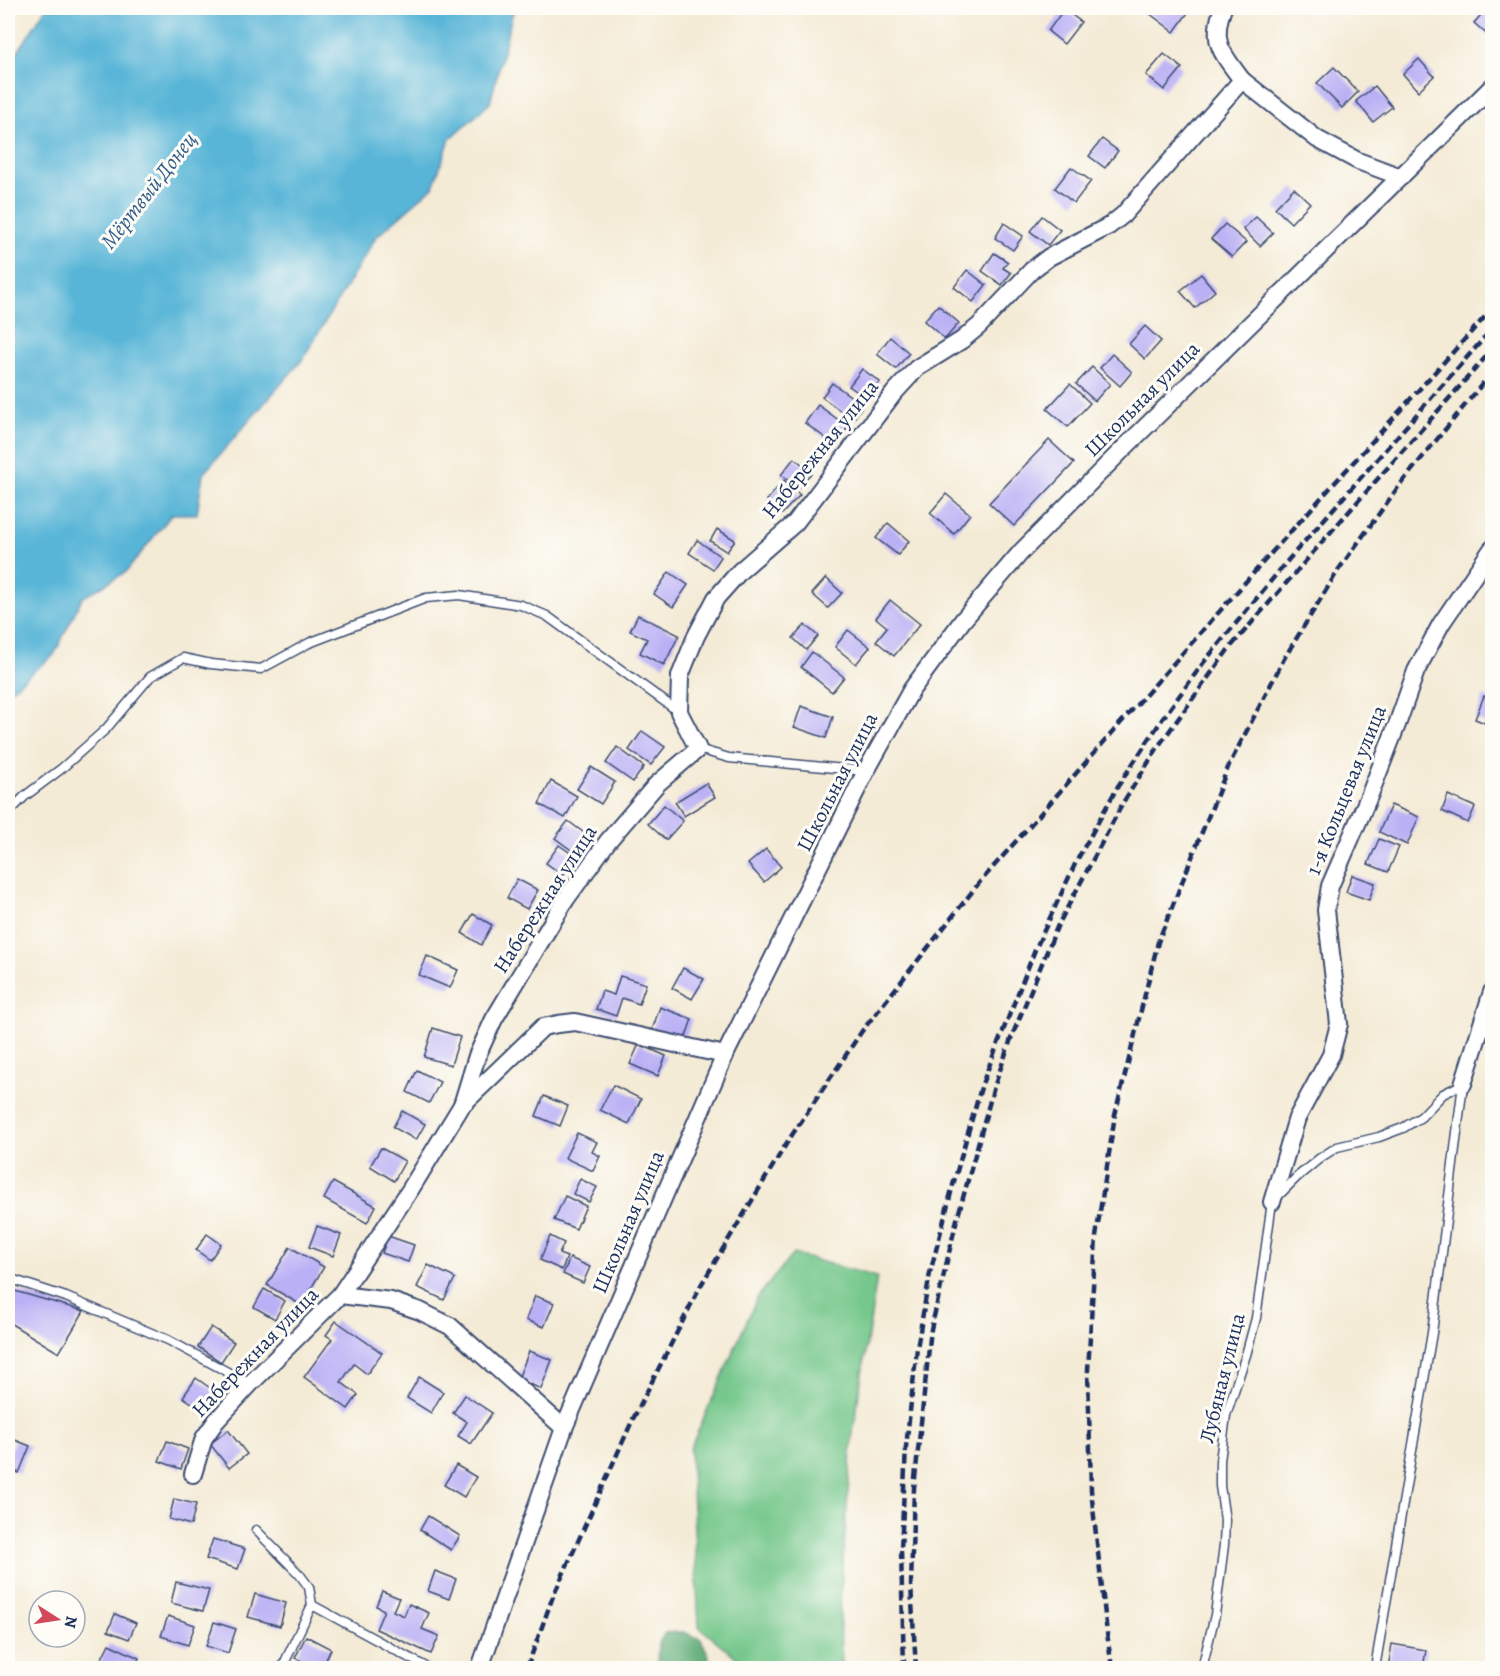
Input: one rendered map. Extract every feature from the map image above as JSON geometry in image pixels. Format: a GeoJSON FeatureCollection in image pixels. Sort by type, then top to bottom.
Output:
{"type":"FeatureCollection","features":[{"type":"Feature","properties":{"kind":"street"},"geometry":{"type":"LineString","coordinates":[[1223,8],[1216,28],[1219,49],[1242,80],[1317,139],[1358,161],[1401,177]]}},
{"type":"Feature","properties":{"kind":"street","name":"Набережная улица"},"geometry":{"type":"LineString","coordinates":[[193,1474],[204,1438],[216,1420],[340,1295],[410,1190],[462,1105],[477,1056],[494,1019],[566,899],[608,841],[657,784],[698,749],[679,712],[680,676],[696,636],[716,598],[740,571],[795,523],[894,393],[917,368],[980,326],[1032,270],[1048,257],[1109,226],[1123,215],[1242,80]]}},
{"type":"Feature","properties":{"kind":"street","name":"Школьная улица"},"geometry":{"type":"LineString","coordinates":[[480,1668],[564,1428],[724,1054],[866,771],[912,689],[963,620],[1021,552],[1492,87]]}},
{"type":"Feature","properties":{"kind":"street","name":"1-я Кольцевая улица"},"geometry":{"type":"LineString","coordinates":[[1272,1202],[1297,1118],[1331,1055],[1339,1024],[1326,910],[1330,886],[1374,783],[1416,671],[1441,624],[1492,549]]}},
{"type":"Feature","properties":{"kind":"street"},"geometry":{"type":"LineString","coordinates":[[1463,1084],[1492,992]]}},
{"type":"Feature","properties":{"kind":"street","name":"Набережная улица"},"geometry":{"type":"LineString","coordinates":[[462,1105],[543,1027],[558,1024],[575,1022],[724,1054]]}},
{"type":"Feature","properties":{"kind":"street","name":"Набережная улица"},"geometry":{"type":"LineString","coordinates":[[340,1295],[391,1300],[450,1326],[564,1428]]}},
{"type":"Feature","properties":{"kind":"lane"},"geometry":{"type":"LineString","coordinates":[[8,813],[25,796],[61,769],[106,729],[150,677],[183,658],[211,664],[261,669],[309,643],[426,598],[459,594],[521,605],[547,616],[679,712]]}},
{"type":"Feature","properties":{"kind":"lane"},"geometry":{"type":"LineString","coordinates":[[698,749],[729,758],[866,771]]}},
{"type":"Feature","properties":{"kind":"lane"},"geometry":{"type":"LineString","coordinates":[[1272,1202],[1297,1177],[1337,1147],[1379,1137],[1403,1128],[1421,1117],[1443,1094],[1463,1084]]}},
{"type":"Feature","properties":{"kind":"lane"},"geometry":{"type":"LineString","coordinates":[[1375,1668],[1432,1333],[1463,1084]]}},
{"type":"Feature","properties":{"kind":"lane","name":"Лубяная улица"},"geometry":{"type":"LineString","coordinates":[[1202,1668],[1215,1615],[1224,1545],[1225,1520],[1220,1486],[1220,1461],[1226,1415],[1256,1318],[1272,1202]]}},
{"type":"Feature","properties":{"kind":"lane"},"geometry":{"type":"LineString","coordinates":[[8,1278],[66,1297],[168,1340],[250,1384]]}},
{"type":"Feature","properties":{"kind":"lane"},"geometry":{"type":"LineString","coordinates":[[256,1530],[309,1587],[312,1605],[282,1668]]}},
{"type":"Feature","properties":{"kind":"lane"},"geometry":{"type":"LineString","coordinates":[[312,1605],[428,1668]]}},
{"type":"Feature","properties":{"kind":"green space"},"geometry":{"type":"Polygon","coordinates":[[[793,1254],[877,1277],[852,1439],[840,1601],[841,1668],[760,1668],[742,1662],[699,1627],[690,1449],[757,1298],[793,1254]]]}},
{"type":"Feature","properties":{"kind":"green space"},"geometry":{"type":"Polygon","coordinates":[[[683,1632],[701,1639],[709,1656],[707,1668],[657,1668],[658,1644],[665,1633],[683,1632]]]}},
{"type":"Feature","properties":{"kind":"water","name":"Мёртвый Донец"},"geometry":{"type":"Polygon","coordinates":[[[46,8],[514,8],[490,103],[450,139],[433,187],[376,237],[302,360],[203,474],[197,514],[172,514],[126,572],[82,598],[54,655],[8,692],[8,67],[46,8]]]}},
{"type":"Feature","properties":{"kind":"building"},"geometry":{"type":"Polygon","coordinates":[[[1147,8],[1187,8],[1190,10],[1174,32],[1145,10],[1147,8]]]}},
{"type":"Feature","properties":{"kind":"building"},"geometry":{"type":"Polygon","coordinates":[[[1064,9],[1081,22],[1064,44],[1048,31],[1064,9]]]}},
{"type":"Feature","properties":{"kind":"building"},"geometry":{"type":"Polygon","coordinates":[[[1486,9],[1492,14],[1492,35],[1490,37],[1474,23],[1486,9]]]}},
{"type":"Feature","properties":{"kind":"building"},"geometry":{"type":"Polygon","coordinates":[[[1164,54],[1182,68],[1164,90],[1146,75],[1164,54]]]}},
{"type":"Feature","properties":{"kind":"building"},"geometry":{"type":"Polygon","coordinates":[[[1419,59],[1434,76],[1418,91],[1403,74],[1419,59]]]}},
{"type":"Feature","properties":{"kind":"building"},"geometry":{"type":"Polygon","coordinates":[[[1334,67],[1358,92],[1342,108],[1317,83],[1334,67]]]}},
{"type":"Feature","properties":{"kind":"building"},"geometry":{"type":"Polygon","coordinates":[[[1375,86],[1392,107],[1373,122],[1356,101],[1375,86]]]}},
{"type":"Feature","properties":{"kind":"building"},"geometry":{"type":"Polygon","coordinates":[[[1102,139],[1118,151],[1105,168],[1089,156],[1102,139]]]}},
{"type":"Feature","properties":{"kind":"building"},"geometry":{"type":"Polygon","coordinates":[[[1071,167],[1091,181],[1074,203],[1055,188],[1071,167]]]}},
{"type":"Feature","properties":{"kind":"building"},"geometry":{"type":"Polygon","coordinates":[[[1294,188],[1310,203],[1291,223],[1275,208],[1294,188]]]}},
{"type":"Feature","properties":{"kind":"building"},"geometry":{"type":"Polygon","coordinates":[[[1042,216],[1060,230],[1048,245],[1030,231],[1042,216]]]}},
{"type":"Feature","properties":{"kind":"building"},"geometry":{"type":"Polygon","coordinates":[[[1256,217],[1273,233],[1260,246],[1243,229],[1256,217]]]}},
{"type":"Feature","properties":{"kind":"building"},"geometry":{"type":"Polygon","coordinates":[[[1004,223],[1023,236],[1013,250],[995,238],[1004,223]]]}},
{"type":"Feature","properties":{"kind":"building"},"geometry":{"type":"Polygon","coordinates":[[[1225,224],[1246,242],[1232,257],[1211,239],[1225,224]]]}},
{"type":"Feature","properties":{"kind":"building"},"geometry":{"type":"Polygon","coordinates":[[[994,253],[1008,262],[1003,268],[1011,273],[1002,285],[982,271],[994,253]]]}},
{"type":"Feature","properties":{"kind":"building"},"geometry":{"type":"Polygon","coordinates":[[[967,270],[986,285],[973,302],[954,287],[967,270]]]}},
{"type":"Feature","properties":{"kind":"building"},"geometry":{"type":"Polygon","coordinates":[[[1201,274],[1215,291],[1195,308],[1180,291],[1201,274]]]}},
{"type":"Feature","properties":{"kind":"building"},"geometry":{"type":"Polygon","coordinates":[[[938,305],[959,323],[945,339],[924,321],[938,305]]]}},
{"type":"Feature","properties":{"kind":"building"},"geometry":{"type":"Polygon","coordinates":[[[1145,326],[1161,341],[1145,359],[1129,344],[1145,326]]]}},
{"type":"Feature","properties":{"kind":"building"},"geometry":{"type":"Polygon","coordinates":[[[890,337],[909,353],[896,369],[877,354],[890,337]]]}},
{"type":"Feature","properties":{"kind":"building"},"geometry":{"type":"Polygon","coordinates":[[[1112,354],[1132,372],[1120,386],[1100,368],[1112,354]]]}},
{"type":"Feature","properties":{"kind":"building"},"geometry":{"type":"Polygon","coordinates":[[[1092,367],[1110,384],[1095,401],[1076,384],[1092,367]]]}},
{"type":"Feature","properties":{"kind":"building"},"geometry":{"type":"Polygon","coordinates":[[[862,369],[880,382],[868,399],[849,386],[862,369]]]}},
{"type":"Feature","properties":{"kind":"building"},"geometry":{"type":"Polygon","coordinates":[[[832,383],[863,405],[853,420],[822,397],[832,383]]]}},
{"type":"Feature","properties":{"kind":"building"},"geometry":{"type":"Polygon","coordinates":[[[1070,384],[1090,403],[1068,427],[1047,409],[1070,384]]]}},
{"type":"Feature","properties":{"kind":"building"},"geometry":{"type":"Polygon","coordinates":[[[818,405],[848,427],[835,445],[805,423],[818,405]]]}},
{"type":"Feature","properties":{"kind":"building"},"geometry":{"type":"Polygon","coordinates":[[[1049,440],[1074,463],[1014,526],[989,503],[1049,440]]]}},
{"type":"Feature","properties":{"kind":"building"},"geometry":{"type":"Polygon","coordinates":[[[794,458],[812,472],[798,488],[781,475],[794,458]]]}},
{"type":"Feature","properties":{"kind":"building"},"geometry":{"type":"Polygon","coordinates":[[[784,480],[800,495],[782,514],[767,500],[784,480]]]}},
{"type":"Feature","properties":{"kind":"building"},"geometry":{"type":"Polygon","coordinates":[[[946,494],[970,514],[954,534],[930,513],[946,494]]]}},
{"type":"Feature","properties":{"kind":"building"},"geometry":{"type":"Polygon","coordinates":[[[888,523],[909,541],[898,555],[876,538],[888,523]]]}},
{"type":"Feature","properties":{"kind":"building"},"geometry":{"type":"Polygon","coordinates":[[[717,529],[735,540],[727,552],[710,541],[717,529]]]}},
{"type":"Feature","properties":{"kind":"building"},"geometry":{"type":"Polygon","coordinates":[[[697,540],[721,557],[713,569],[689,553],[697,540]]]}},
{"type":"Feature","properties":{"kind":"building"},"geometry":{"type":"Polygon","coordinates":[[[669,572],[688,585],[673,607],[654,594],[669,572]]]}},
{"type":"Feature","properties":{"kind":"building"},"geometry":{"type":"Polygon","coordinates":[[[826,578],[842,593],[828,608],[812,594],[826,578]]]}},
{"type":"Feature","properties":{"kind":"building"},"geometry":{"type":"Polygon","coordinates":[[[890,600],[920,624],[894,656],[876,641],[887,627],[876,618],[890,600]]]}},
{"type":"Feature","properties":{"kind":"building"},"geometry":{"type":"Polygon","coordinates":[[[638,615],[679,635],[664,665],[640,653],[647,639],[630,631],[638,615]]]}},
{"type":"Feature","properties":{"kind":"building"},"geometry":{"type":"Polygon","coordinates":[[[805,625],[818,636],[806,650],[793,638],[805,625]]]}},
{"type":"Feature","properties":{"kind":"building"},"geometry":{"type":"Polygon","coordinates":[[[848,630],[870,647],[856,664],[835,647],[848,630]]]}},
{"type":"Feature","properties":{"kind":"building"},"geometry":{"type":"Polygon","coordinates":[[[812,652],[844,677],[832,692],[801,667],[812,652]]]}},
{"type":"Feature","properties":{"kind":"building"},"geometry":{"type":"Polygon","coordinates":[[[1484,696],[1492,700],[1492,726],[1475,719],[1484,696]]]}},
{"type":"Feature","properties":{"kind":"building"},"geometry":{"type":"Polygon","coordinates":[[[801,706],[833,717],[826,738],[794,727],[801,706]]]}},
{"type":"Feature","properties":{"kind":"building"},"geometry":{"type":"Polygon","coordinates":[[[642,731],[665,747],[651,765],[629,750],[642,731]]]}},
{"type":"Feature","properties":{"kind":"building"},"geometry":{"type":"Polygon","coordinates":[[[617,747],[644,767],[633,782],[606,763],[617,747]]]}},
{"type":"Feature","properties":{"kind":"building"},"geometry":{"type":"Polygon","coordinates":[[[591,767],[615,782],[601,804],[577,789],[591,767]]]}},
{"type":"Feature","properties":{"kind":"building"},"geometry":{"type":"Polygon","coordinates":[[[551,781],[577,796],[565,818],[539,804],[551,781]]]}},
{"type":"Feature","properties":{"kind":"building"},"geometry":{"type":"Polygon","coordinates":[[[706,783],[715,797],[684,816],[675,802],[706,783]]]}},
{"type":"Feature","properties":{"kind":"building"},"geometry":{"type":"Polygon","coordinates":[[[1448,795],[1475,807],[1468,823],[1442,811],[1448,795]]]}},
{"type":"Feature","properties":{"kind":"building"},"geometry":{"type":"Polygon","coordinates":[[[664,805],[683,821],[666,840],[648,824],[664,805]]]}},
{"type":"Feature","properties":{"kind":"building"},"geometry":{"type":"Polygon","coordinates":[[[1391,805],[1419,817],[1407,845],[1379,832],[1391,805]]]}},
{"type":"Feature","properties":{"kind":"building"},"geometry":{"type":"Polygon","coordinates":[[[568,821],[591,838],[578,855],[555,838],[568,821]]]}},
{"type":"Feature","properties":{"kind":"building"},"geometry":{"type":"Polygon","coordinates":[[[1379,839],[1399,847],[1388,872],[1368,864],[1379,839]]]}},
{"type":"Feature","properties":{"kind":"building"},"geometry":{"type":"Polygon","coordinates":[[[559,845],[576,857],[563,875],[546,863],[559,845]]]}},
{"type":"Feature","properties":{"kind":"building"},"geometry":{"type":"Polygon","coordinates":[[[766,849],[781,867],[764,882],[748,864],[766,849]]]}},
{"type":"Feature","properties":{"kind":"building"},"geometry":{"type":"Polygon","coordinates":[[[1352,875],[1375,883],[1369,900],[1346,892],[1352,875]]]}},
{"type":"Feature","properties":{"kind":"building"},"geometry":{"type":"Polygon","coordinates":[[[517,879],[538,890],[527,909],[507,898],[517,879]]]}},
{"type":"Feature","properties":{"kind":"building"},"geometry":{"type":"Polygon","coordinates":[[[473,914],[492,925],[481,945],[462,933],[473,914]]]}},
{"type":"Feature","properties":{"kind":"building"},"geometry":{"type":"Polygon","coordinates":[[[427,956],[458,970],[450,988],[419,975],[427,956]]]}},
{"type":"Feature","properties":{"kind":"building"},"geometry":{"type":"Polygon","coordinates":[[[683,968],[704,979],[692,999],[672,988],[683,968]]]}},
{"type":"Feature","properties":{"kind":"building"},"geometry":{"type":"Polygon","coordinates":[[[620,976],[646,984],[639,1004],[622,998],[616,1016],[596,1009],[602,991],[614,995],[620,976]]]}},
{"type":"Feature","properties":{"kind":"building"},"geometry":{"type":"Polygon","coordinates":[[[660,1007],[692,1019],[684,1042],[652,1030],[660,1007]]]}},
{"type":"Feature","properties":{"kind":"building"},"geometry":{"type":"Polygon","coordinates":[[[433,1028],[460,1037],[451,1065],[424,1057],[433,1028]]]}},
{"type":"Feature","properties":{"kind":"building"},"geometry":{"type":"Polygon","coordinates":[[[639,1044],[666,1056],[658,1076],[630,1064],[639,1044]]]}},
{"type":"Feature","properties":{"kind":"building"},"geometry":{"type":"Polygon","coordinates":[[[417,1070],[440,1082],[429,1103],[407,1092],[417,1070]]]}},
{"type":"Feature","properties":{"kind":"building"},"geometry":{"type":"Polygon","coordinates":[[[613,1085],[641,1099],[629,1124],[600,1110],[613,1085]]]}},
{"type":"Feature","properties":{"kind":"building"},"geometry":{"type":"Polygon","coordinates":[[[544,1096],[568,1106],[560,1126],[536,1116],[544,1096]]]}},
{"type":"Feature","properties":{"kind":"building"},"geometry":{"type":"Polygon","coordinates":[[[402,1111],[425,1124],[416,1140],[393,1127],[402,1111]]]}},
{"type":"Feature","properties":{"kind":"building"},"geometry":{"type":"Polygon","coordinates":[[[577,1133],[597,1142],[592,1152],[600,1156],[593,1171],[565,1158],[577,1133]]]}},
{"type":"Feature","properties":{"kind":"building"},"geometry":{"type":"Polygon","coordinates":[[[381,1148],[405,1161],[394,1181],[370,1166],[381,1148]]]}},
{"type":"Feature","properties":{"kind":"building"},"geometry":{"type":"Polygon","coordinates":[[[580,1179],[597,1187],[589,1202],[573,1194],[580,1179]]]}},
{"type":"Feature","properties":{"kind":"building"},"geometry":{"type":"Polygon","coordinates":[[[333,1182],[376,1206],[367,1223],[324,1199],[333,1182]]]}},
{"type":"Feature","properties":{"kind":"building"},"geometry":{"type":"Polygon","coordinates":[[[565,1196],[586,1206],[576,1229],[554,1220],[565,1196]]]}},
{"type":"Feature","properties":{"kind":"building"},"geometry":{"type":"Polygon","coordinates":[[[317,1226],[341,1235],[333,1256],[309,1247],[317,1226]]]}},
{"type":"Feature","properties":{"kind":"building"},"geometry":{"type":"Polygon","coordinates":[[[207,1234],[221,1244],[210,1260],[196,1250],[207,1234]]]}},
{"type":"Feature","properties":{"kind":"building"},"geometry":{"type":"Polygon","coordinates":[[[388,1236],[414,1245],[408,1262],[382,1253],[388,1236]]]}},
{"type":"Feature","properties":{"kind":"building"},"geometry":{"type":"Polygon","coordinates":[[[550,1236],[564,1243],[559,1254],[567,1257],[562,1270],[540,1260],[550,1236]]]}},
{"type":"Feature","properties":{"kind":"building"},"geometry":{"type":"Polygon","coordinates":[[[290,1247],[324,1267],[301,1305],[267,1285],[290,1247]]]}},
{"type":"Feature","properties":{"kind":"building"},"geometry":{"type":"Polygon","coordinates":[[[570,1258],[590,1267],[583,1283],[563,1274],[570,1258]]]}},
{"type":"Feature","properties":{"kind":"building"},"geometry":{"type":"Polygon","coordinates":[[[428,1265],[455,1278],[444,1300],[417,1287],[428,1265]]]}},
{"type":"Feature","properties":{"kind":"building"},"geometry":{"type":"Polygon","coordinates":[[[8,1289],[84,1311],[59,1353],[8,1322],[8,1289]]]}},
{"type":"Feature","properties":{"kind":"building"},"geometry":{"type":"Polygon","coordinates":[[[264,1289],[285,1301],[275,1319],[254,1307],[264,1289]]]}},
{"type":"Feature","properties":{"kind":"building"},"geometry":{"type":"Polygon","coordinates":[[[535,1296],[554,1303],[544,1327],[526,1320],[535,1296]]]}},
{"type":"Feature","properties":{"kind":"building"},"geometry":{"type":"Polygon","coordinates":[[[336,1321],[382,1353],[367,1374],[354,1364],[341,1382],[358,1395],[348,1409],[304,1377],[332,1339],[326,1335],[336,1321]]]}},
{"type":"Feature","properties":{"kind":"building"},"geometry":{"type":"Polygon","coordinates":[[[211,1327],[234,1342],[221,1362],[198,1347],[211,1327]]]}},
{"type":"Feature","properties":{"kind":"building"},"geometry":{"type":"Polygon","coordinates":[[[529,1351],[552,1360],[541,1389],[518,1379],[529,1351]]]}},
{"type":"Feature","properties":{"kind":"building"},"geometry":{"type":"Polygon","coordinates":[[[419,1377],[443,1392],[431,1413],[407,1398],[419,1377]]]}},
{"type":"Feature","properties":{"kind":"building"},"geometry":{"type":"Polygon","coordinates":[[[196,1378],[220,1395],[207,1413],[183,1397],[196,1378]]]}},
{"type":"Feature","properties":{"kind":"building"},"geometry":{"type":"Polygon","coordinates":[[[465,1395],[492,1413],[471,1444],[458,1436],[467,1422],[453,1413],[465,1395]]]}},
{"type":"Feature","properties":{"kind":"building"},"geometry":{"type":"Polygon","coordinates":[[[228,1430],[247,1454],[229,1468],[210,1444],[228,1430]]]}},
{"type":"Feature","properties":{"kind":"building"},"geometry":{"type":"Polygon","coordinates":[[[15,1440],[30,1446],[19,1473],[8,1468],[8,1458],[15,1440]]]}},
{"type":"Feature","properties":{"kind":"building"},"geometry":{"type":"Polygon","coordinates":[[[167,1441],[188,1449],[181,1469],[159,1461],[167,1441]]]}},
{"type":"Feature","properties":{"kind":"building"},"geometry":{"type":"Polygon","coordinates":[[[456,1465],[476,1477],[464,1497],[444,1485],[456,1465]]]}},
{"type":"Feature","properties":{"kind":"building"},"geometry":{"type":"Polygon","coordinates":[[[174,1499],[196,1504],[191,1525],[169,1519],[174,1499]]]}},
{"type":"Feature","properties":{"kind":"building"},"geometry":{"type":"Polygon","coordinates":[[[428,1516],[460,1536],[451,1550],[420,1530],[428,1516]]]}},
{"type":"Feature","properties":{"kind":"building"},"geometry":{"type":"Polygon","coordinates":[[[213,1539],[245,1549],[238,1569],[206,1559],[213,1539]]]}},
{"type":"Feature","properties":{"kind":"building"},"geometry":{"type":"Polygon","coordinates":[[[435,1571],[456,1579],[449,1599],[428,1591],[435,1571]]]}},
{"type":"Feature","properties":{"kind":"building"},"geometry":{"type":"Polygon","coordinates":[[[176,1582],[209,1590],[203,1611],[171,1603],[176,1582]]]}},
{"type":"Feature","properties":{"kind":"building"},"geometry":{"type":"Polygon","coordinates":[[[382,1591],[399,1598],[393,1611],[404,1616],[409,1604],[429,1613],[422,1629],[439,1636],[431,1654],[376,1629],[384,1610],[376,1606],[382,1591]]]}},
{"type":"Feature","properties":{"kind":"building"},"geometry":{"type":"Polygon","coordinates":[[[255,1594],[286,1603],[280,1626],[248,1617],[255,1594]]]}},
{"type":"Feature","properties":{"kind":"building"},"geometry":{"type":"Polygon","coordinates":[[[115,1614],[136,1623],[129,1639],[108,1631],[115,1614]]]}},
{"type":"Feature","properties":{"kind":"building"},"geometry":{"type":"Polygon","coordinates":[[[168,1616],[195,1625],[188,1645],[161,1636],[168,1616]]]}},
{"type":"Feature","properties":{"kind":"building"},"geometry":{"type":"Polygon","coordinates":[[[214,1622],[236,1629],[228,1653],[206,1646],[214,1622]]]}},
{"type":"Feature","properties":{"kind":"building"},"geometry":{"type":"Polygon","coordinates":[[[306,1636],[331,1649],[322,1668],[316,1668],[295,1658],[306,1636]]]}},
{"type":"Feature","properties":{"kind":"building"},"geometry":{"type":"Polygon","coordinates":[[[109,1644],[139,1658],[134,1668],[97,1668],[109,1644]]]}},
{"type":"Feature","properties":{"kind":"building"},"geometry":{"type":"Polygon","coordinates":[[[1392,1644],[1426,1650],[1423,1668],[1388,1668],[1392,1644]]]}},
{"type":"Feature","properties":{"kind":"railway"},"geometry":{"type":"LineString","coordinates":[[527,1668],[552,1599],[633,1419],[701,1285],[788,1141],[862,1031],[979,883],[1273,551],[1492,309]]}},
{"type":"Feature","properties":{"kind":"railway"},"geometry":{"type":"LineString","coordinates":[[904,1668],[901,1550],[906,1447],[917,1348],[930,1273],[982,1084],[1035,950],[1076,862],[1118,786],[1204,662],[1289,559],[1492,329]]}},
{"type":"Feature","properties":{"kind":"railway"},"geometry":{"type":"LineString","coordinates":[[916,1668],[911,1585],[914,1488],[931,1329],[956,1223],[993,1090],[1012,1036],[1057,927],[1124,801],[1160,744],[1228,650],[1492,350]]}},
{"type":"Feature","properties":{"kind":"railway"},"geometry":{"type":"LineString","coordinates":[[1112,1668],[1091,1490],[1088,1370],[1096,1237],[1115,1115],[1158,942],[1229,765],[1285,657],[1339,569],[1399,486],[1492,372]]}}]}
